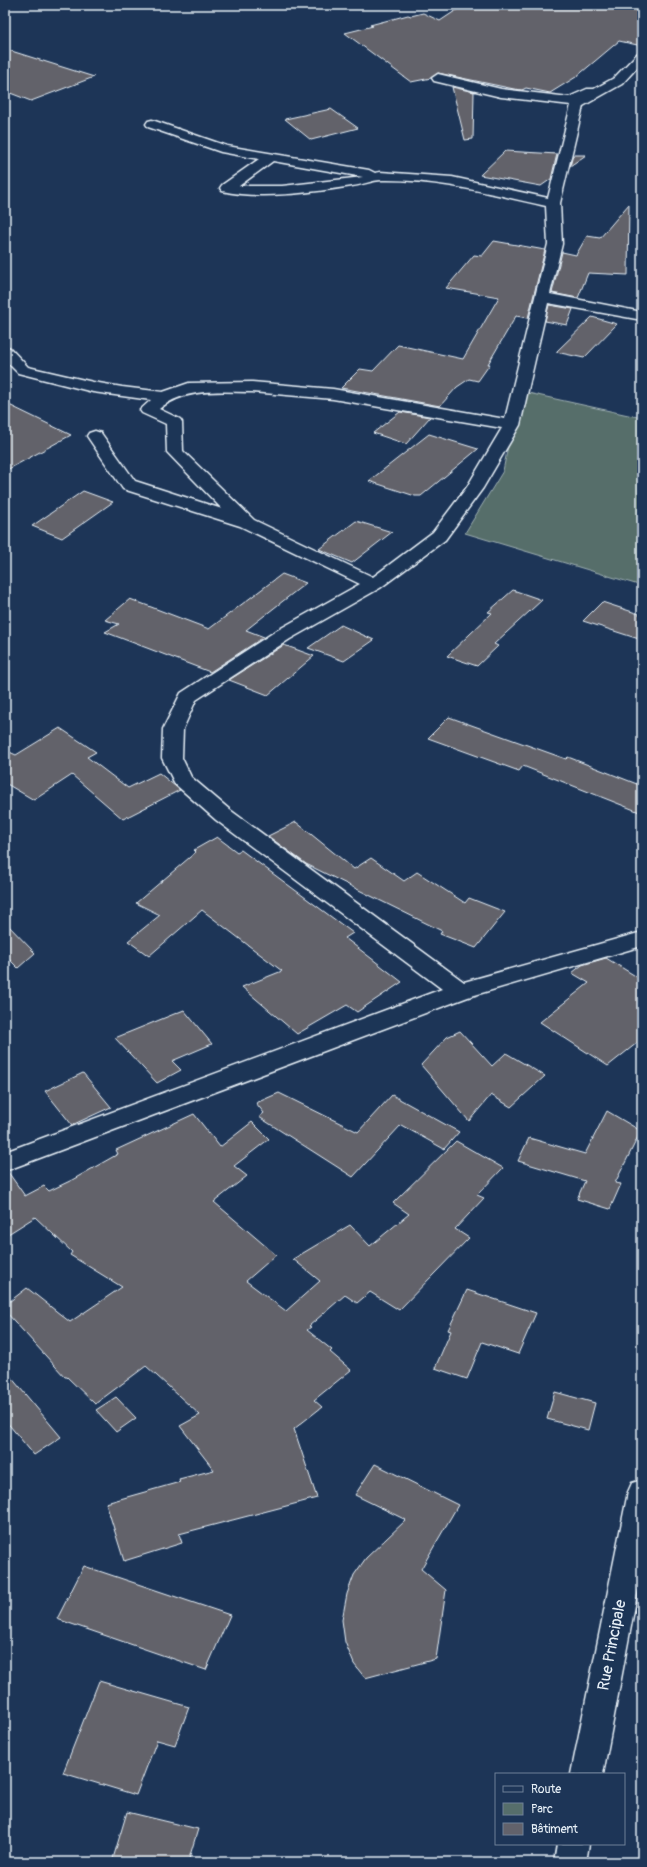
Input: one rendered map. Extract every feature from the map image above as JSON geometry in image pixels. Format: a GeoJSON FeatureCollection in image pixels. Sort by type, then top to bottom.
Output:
{"type":"FeatureCollection","features":[{"type":"Feature","properties":{"kind":"street"},"geometry":{"type":"LineString","coordinates":[[460,991],[223,815],[182,780],[172,758],[173,729],[188,697],[283,634],[374,584],[439,536],[475,488],[512,425],[555,244],[553,203],[577,104],[618,81],[642,55]]}},
{"type":"Feature","properties":{"kind":"street"},"geometry":{"type":"LineString","coordinates":[[438,78],[501,93],[571,101],[618,81]]}},
{"type":"Feature","properties":{"kind":"street"},"geometry":{"type":"LineString","coordinates":[[152,124],[225,149],[380,176],[452,181],[553,203]]}},
{"type":"Feature","properties":{"kind":"street"},"geometry":{"type":"LineString","coordinates":[[270,157],[227,188],[241,190],[289,189],[342,184],[380,176]]}},
{"type":"Feature","properties":{"kind":"street"},"geometry":{"type":"LineString","coordinates":[[542,297],[642,316]]}},
{"type":"Feature","properties":{"kind":"street"},"geometry":{"type":"LineString","coordinates":[[5,351],[23,370],[93,387],[164,397]]}},
{"type":"Feature","properties":{"kind":"street"},"geometry":{"type":"LineString","coordinates":[[248,524],[233,511],[175,452],[174,422],[148,410],[164,397],[189,388],[259,387],[333,394],[512,425]]}},
{"type":"Feature","properties":{"kind":"street"},"geometry":{"type":"LineString","coordinates":[[95,436],[129,485],[248,524],[374,584]]}},
{"type":"Feature","properties":{"kind":"street"},"geometry":{"type":"LineString","coordinates":[[5,1162],[460,991],[642,939]]}},
{"type":"Feature","properties":{"kind":"street","name":"Rue Principale"},"geometry":{"type":"LineString","coordinates":[[587,1773],[642,1492]]}},
{"type":"Feature","properties":{"kind":"street"},"geometry":{"type":"LineString","coordinates":[[570,1862],[573,1845]]}},
{"type":"Feature","properties":{"kind":"green space"},"geometry":{"type":"Polygon","coordinates":[[[519,391],[642,418],[642,586],[465,533],[503,471],[519,391]]]}},
{"type":"Feature","properties":{"kind":"building"},"geometry":{"type":"Polygon","coordinates":[[[464,5],[478,5],[502,9],[510,5],[642,5],[642,46],[619,41],[576,77],[550,93],[526,88],[522,90],[514,89],[438,73],[431,78],[411,82],[345,33],[408,15],[411,16],[423,13],[440,21],[464,5]]]}},
{"type":"Feature","properties":{"kind":"building"},"geometry":{"type":"Polygon","coordinates":[[[5,49],[94,77],[31,101],[5,91],[5,49]]]}},
{"type":"Feature","properties":{"kind":"building"},"geometry":{"type":"Polygon","coordinates":[[[452,87],[474,92],[473,139],[465,140],[452,87]]]}},
{"type":"Feature","properties":{"kind":"building"},"geometry":{"type":"Polygon","coordinates":[[[331,109],[358,128],[311,140],[285,119],[331,109]]]}},
{"type":"Feature","properties":{"kind":"building"},"geometry":{"type":"Polygon","coordinates":[[[505,151],[557,154],[551,179],[541,186],[480,175],[505,151]]]}},
{"type":"Feature","properties":{"kind":"building"},"geometry":{"type":"Polygon","coordinates":[[[573,155],[586,155],[570,166],[573,155]]]}},
{"type":"Feature","properties":{"kind":"building"},"geometry":{"type":"Polygon","coordinates":[[[629,204],[628,275],[588,273],[578,298],[552,293],[562,252],[576,255],[587,236],[600,238],[629,204]]]}},
{"type":"Feature","properties":{"kind":"building"},"geometry":{"type":"Polygon","coordinates":[[[494,241],[545,250],[528,318],[516,316],[488,364],[490,364],[478,381],[469,379],[457,387],[440,406],[341,388],[360,369],[373,371],[398,345],[463,359],[499,297],[446,288],[474,255],[482,256],[494,241]]]}},
{"type":"Feature","properties":{"kind":"building"},"geometry":{"type":"Polygon","coordinates":[[[549,305],[573,309],[567,325],[545,321],[549,305]]]}},
{"type":"Feature","properties":{"kind":"building"},"geometry":{"type":"Polygon","coordinates":[[[592,317],[617,324],[584,358],[556,352],[592,317]]]}},
{"type":"Feature","properties":{"kind":"building"},"geometry":{"type":"Polygon","coordinates":[[[5,403],[71,435],[5,471],[5,403]]]}},
{"type":"Feature","properties":{"kind":"building"},"geometry":{"type":"Polygon","coordinates":[[[400,412],[430,417],[406,444],[373,433],[400,412]]]}},
{"type":"Feature","properties":{"kind":"building"},"geometry":{"type":"Polygon","coordinates":[[[429,434],[478,449],[421,496],[415,496],[369,481],[429,434]]]}},
{"type":"Feature","properties":{"kind":"building"},"geometry":{"type":"Polygon","coordinates":[[[83,491],[113,502],[62,538],[32,526],[83,491]]]}},
{"type":"Feature","properties":{"kind":"building"},"geometry":{"type":"Polygon","coordinates":[[[356,521],[392,532],[352,563],[319,549],[356,521]]]}},
{"type":"Feature","properties":{"kind":"building"},"geometry":{"type":"Polygon","coordinates":[[[282,574],[306,583],[246,630],[264,637],[210,672],[105,632],[119,624],[105,620],[130,599],[209,629],[282,574]]]}},
{"type":"Feature","properties":{"kind":"building"},"geometry":{"type":"Polygon","coordinates":[[[513,590],[542,600],[494,644],[498,646],[477,666],[447,656],[492,613],[488,612],[513,590]]]}},
{"type":"Feature","properties":{"kind":"building"},"geometry":{"type":"Polygon","coordinates":[[[602,602],[642,615],[642,640],[583,621],[602,602]]]}},
{"type":"Feature","properties":{"kind":"building"},"geometry":{"type":"Polygon","coordinates":[[[341,625],[374,640],[344,661],[308,648],[341,625]]]}},
{"type":"Feature","properties":{"kind":"building"},"geometry":{"type":"Polygon","coordinates":[[[284,645],[314,656],[268,695],[229,680],[284,645]]]}},
{"type":"Feature","properties":{"kind":"building"},"geometry":{"type":"Polygon","coordinates":[[[449,717],[566,759],[568,757],[642,786],[642,813],[523,766],[519,771],[428,738],[449,717]]]}},
{"type":"Feature","properties":{"kind":"building"},"geometry":{"type":"Polygon","coordinates":[[[60,728],[96,752],[87,757],[128,788],[159,773],[180,790],[123,819],[72,775],[34,800],[5,783],[5,750],[16,755],[60,728]]]}},
{"type":"Feature","properties":{"kind":"building"},"geometry":{"type":"Polygon","coordinates":[[[296,822],[354,869],[371,858],[404,881],[417,872],[465,903],[469,898],[505,912],[476,948],[440,934],[442,931],[306,864],[268,836],[296,822]]]}},
{"type":"Feature","properties":{"kind":"building"},"geometry":{"type":"Polygon","coordinates":[[[217,837],[237,852],[241,850],[353,933],[345,938],[402,982],[357,1012],[347,1005],[297,1034],[242,987],[282,971],[202,910],[149,956],[128,941],[160,915],[136,903],[196,852],[194,850],[217,837]]]}},
{"type":"Feature","properties":{"kind":"building"},"geometry":{"type":"Polygon","coordinates":[[[5,922],[35,953],[18,968],[5,955],[5,922]]]}},
{"type":"Feature","properties":{"kind":"building"},"geometry":{"type":"Polygon","coordinates":[[[606,958],[642,980],[642,1039],[608,1066],[540,1022],[589,983],[572,973],[582,965],[606,958]]]}},
{"type":"Feature","properties":{"kind":"building"},"geometry":{"type":"Polygon","coordinates":[[[184,1010],[212,1044],[172,1061],[181,1070],[157,1083],[115,1038],[184,1010]]]}},
{"type":"Feature","properties":{"kind":"building"},"geometry":{"type":"Polygon","coordinates":[[[460,1031],[492,1066],[506,1053],[545,1076],[511,1107],[491,1095],[469,1121],[421,1065],[447,1037],[460,1031]]]}},
{"type":"Feature","properties":{"kind":"building"},"geometry":{"type":"Polygon","coordinates":[[[83,1073],[111,1107],[72,1125],[45,1091],[83,1073]]]}},
{"type":"Feature","properties":{"kind":"building"},"geometry":{"type":"Polygon","coordinates":[[[279,1093],[358,1132],[392,1095],[459,1132],[444,1149],[401,1125],[353,1177],[259,1117],[264,1113],[256,1103],[279,1093]]]}},
{"type":"Feature","properties":{"kind":"building"},"geometry":{"type":"Polygon","coordinates":[[[607,1111],[641,1131],[615,1183],[621,1184],[610,1209],[577,1199],[585,1181],[518,1161],[529,1138],[585,1154],[607,1111]]]}},
{"type":"Feature","properties":{"kind":"building"},"geometry":{"type":"Polygon","coordinates":[[[194,1114],[220,1147],[252,1122],[269,1139],[234,1166],[247,1176],[214,1202],[276,1255],[246,1281],[286,1311],[320,1281],[293,1259],[350,1225],[370,1246],[409,1214],[393,1203],[456,1141],[503,1168],[477,1195],[484,1198],[455,1229],[469,1238],[399,1310],[370,1292],[357,1303],[345,1295],[309,1326],[311,1327],[307,1330],[332,1350],[330,1352],[351,1370],[314,1400],[322,1407],[294,1429],[317,1498],[179,1534],[182,1543],[124,1561],[106,1503],[180,1482],[179,1479],[214,1470],[180,1426],[200,1415],[146,1366],[95,1404],[67,1377],[65,1377],[5,1311],[5,1305],[27,1288],[70,1322],[122,1287],[70,1255],[72,1252],[35,1217],[5,1236],[5,1172],[8,1172],[25,1196],[44,1186],[49,1191],[118,1154],[116,1150],[194,1114]]]}},
{"type":"Feature","properties":{"kind":"building"},"geometry":{"type":"Polygon","coordinates":[[[467,1290],[536,1313],[518,1354],[482,1342],[467,1379],[435,1368],[451,1331],[448,1330],[467,1290]]]}},
{"type":"Feature","properties":{"kind":"building"},"geometry":{"type":"Polygon","coordinates":[[[5,1370],[61,1437],[34,1455],[5,1420],[5,1370]]]}},
{"type":"Feature","properties":{"kind":"building"},"geometry":{"type":"Polygon","coordinates":[[[555,1392],[595,1403],[588,1430],[547,1419],[555,1392]]]}},
{"type":"Feature","properties":{"kind":"building"},"geometry":{"type":"Polygon","coordinates":[[[116,1397],[136,1418],[116,1432],[96,1410],[116,1397]]]}},
{"type":"Feature","properties":{"kind":"building"},"geometry":{"type":"Polygon","coordinates":[[[375,1464],[458,1505],[421,1569],[446,1590],[436,1659],[365,1678],[354,1664],[345,1642],[342,1620],[347,1594],[354,1575],[366,1558],[406,1520],[355,1495],[375,1464]]]}},
{"type":"Feature","properties":{"kind":"building"},"geometry":{"type":"Polygon","coordinates":[[[84,1566],[230,1615],[206,1670],[57,1619],[84,1566]]]}},
{"type":"Feature","properties":{"kind":"building"},"geometry":{"type":"Polygon","coordinates":[[[99,1681],[189,1707],[175,1745],[157,1740],[136,1795],[63,1773],[99,1681]]]}},
{"type":"Feature","properties":{"kind":"building"},"geometry":{"type":"Polygon","coordinates":[[[127,1812],[198,1829],[188,1862],[112,1862],[127,1812]]]}}]}
